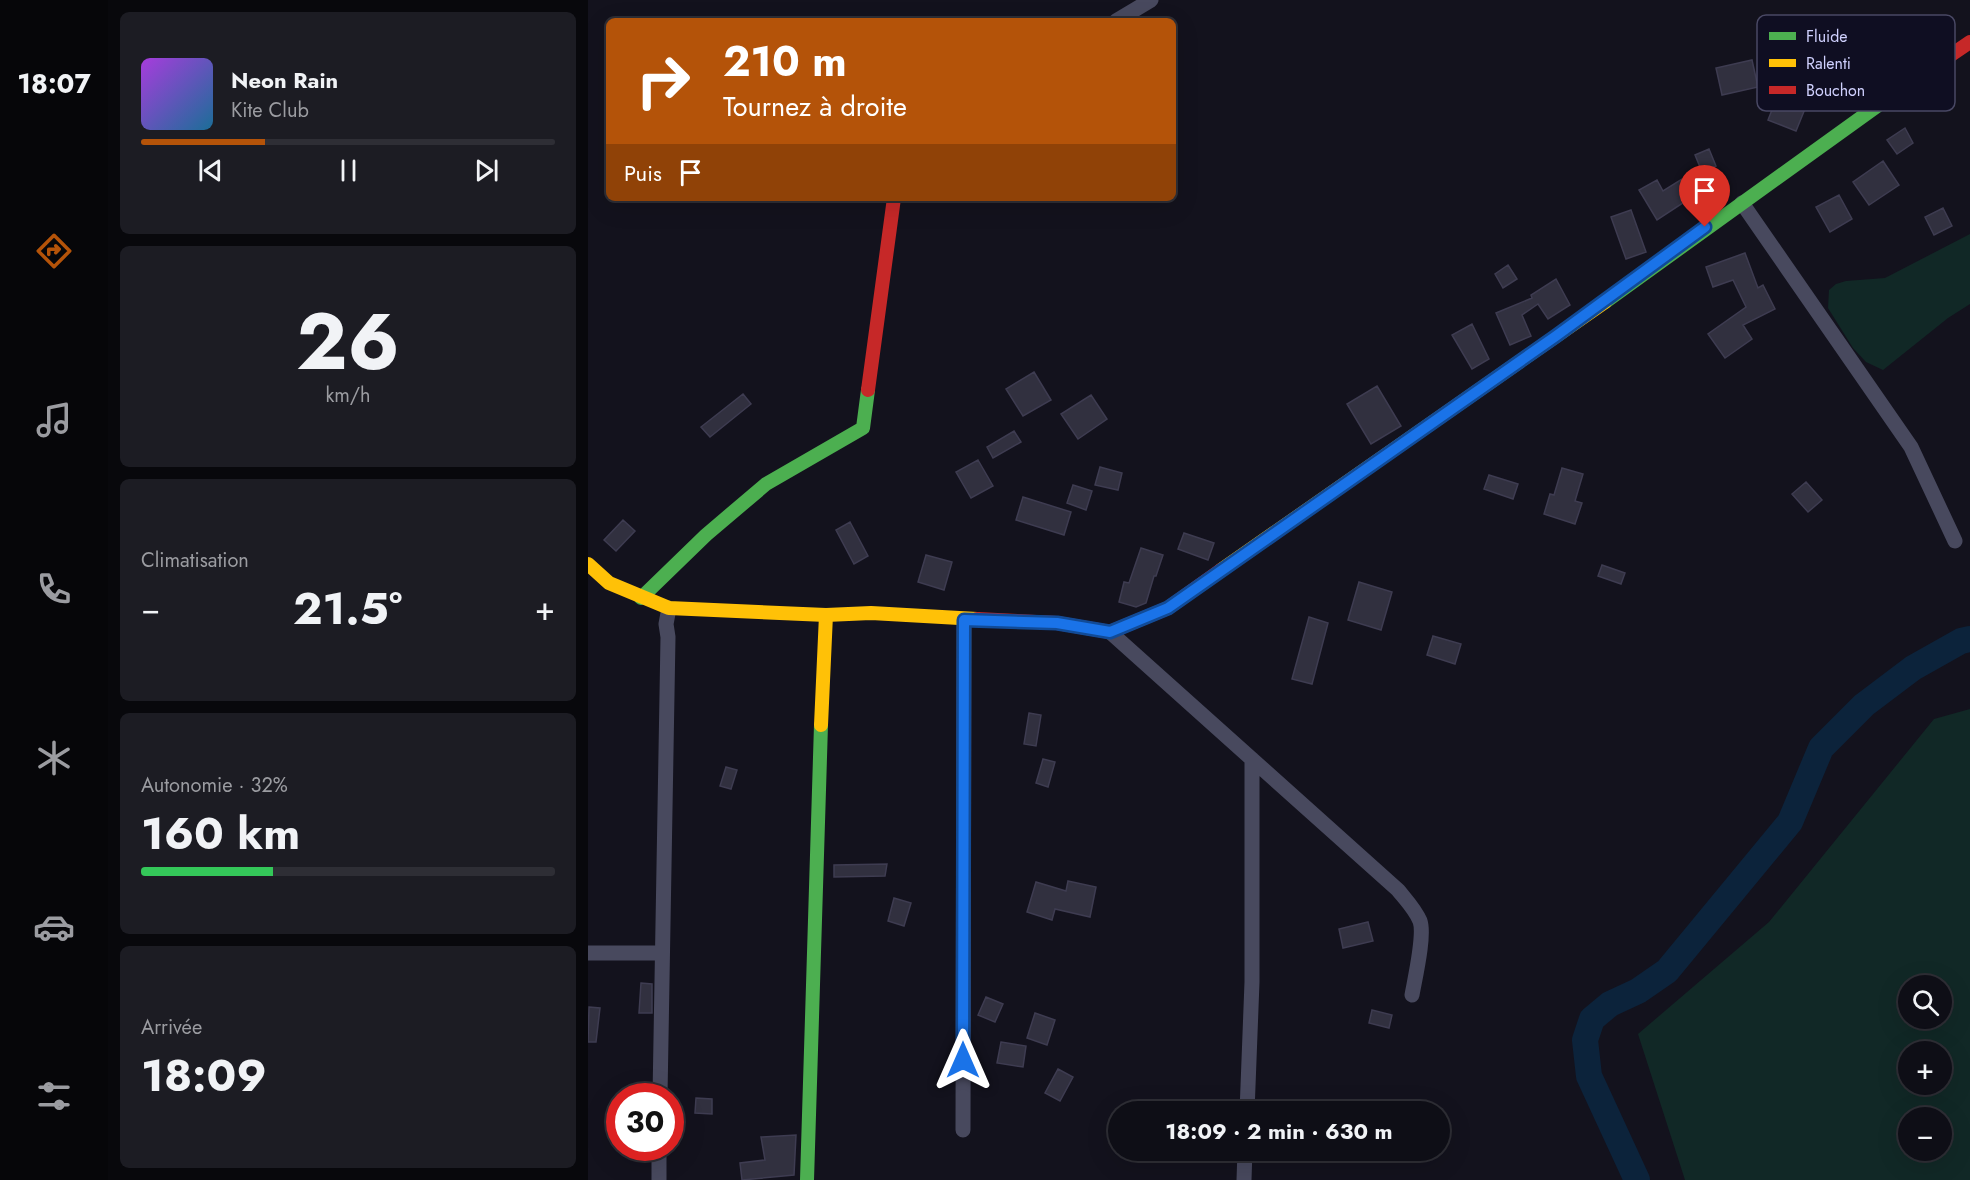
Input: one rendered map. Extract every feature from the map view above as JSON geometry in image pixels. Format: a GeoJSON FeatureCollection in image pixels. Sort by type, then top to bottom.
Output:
{"type":"FeatureCollection","features":[{"type":"Feature","properties":{"kind":"street"},"geometry":{"type":"LineString","coordinates":[[1121,18],[1150,0]]}},
{"type":"Feature","properties":{"kind":"street"},"geometry":{"type":"LineString","coordinates":[[1955,52],[1970,42]]}},
{"type":"Feature","properties":{"kind":"street"},"geometry":{"type":"LineString","coordinates":[[588,564],[609,583],[669,608],[826,615],[871,614],[1057,623],[1110,632],[1168,608],[1549,342],[1705,227],[1869,111]]}},
{"type":"Feature","properties":{"kind":"street"},"geometry":{"type":"LineString","coordinates":[[641,598],[706,535],[766,484],[862,428],[894,201]]}},
{"type":"Feature","properties":{"kind":"street"},"geometry":{"type":"LineString","coordinates":[[1742,203],[1911,447],[1955,541]]}},
{"type":"Feature","properties":{"kind":"street"},"geometry":{"type":"LineString","coordinates":[[660,1083],[668,637],[666,624],[669,608]]}},
{"type":"Feature","properties":{"kind":"street"},"geometry":{"type":"LineString","coordinates":[[807,1180],[826,615]]}},
{"type":"Feature","properties":{"kind":"street"},"geometry":{"type":"LineString","coordinates":[[963,1130],[964,620]]}},
{"type":"Feature","properties":{"kind":"street"},"geometry":{"type":"LineString","coordinates":[[1110,632],[1398,890],[1414,908],[1421,923],[1421,936],[1412,995]]}},
{"type":"Feature","properties":{"kind":"street"},"geometry":{"type":"LineString","coordinates":[[1247,1101],[1252,982],[1252,759]]}},
{"type":"Feature","properties":{"kind":"street"},"geometry":{"type":"LineString","coordinates":[[588,953],[662,953]]}},
{"type":"Feature","properties":{"kind":"street"},"geometry":{"type":"LineString","coordinates":[[659,1161],[659,1180]]}},
{"type":"Feature","properties":{"kind":"street"},"geometry":{"type":"LineString","coordinates":[[1244,1180],[1245,1161]]}},
{"type":"Feature","properties":{"kind":"green space"},"geometry":{"type":"Polygon","coordinates":[[[1970,234],[1970,304],[1948,318],[1883,370],[1866,362],[1853,348],[1828,308],[1829,290],[1836,284],[1846,281],[1885,278],[1970,234]]]}},
{"type":"Feature","properties":{"kind":"green space"},"geometry":{"type":"Polygon","coordinates":[[[1970,709],[1970,1180],[1685,1180],[1638,1034],[1769,922],[1934,719],[1970,709]]]}},
{"type":"Feature","properties":{"kind":"building"},"geometry":{"type":"Polygon","coordinates":[[[1752,60],[1757,87],[1722,95],[1716,68],[1752,60]]]}},
{"type":"Feature","properties":{"kind":"building"},"geometry":{"type":"Polygon","coordinates":[[[1772,111],[1804,111],[1796,131],[1768,120],[1772,111]]]}},
{"type":"Feature","properties":{"kind":"building"},"geometry":{"type":"Polygon","coordinates":[[[1905,128],[1913,143],[1897,154],[1887,140],[1905,128]]]}},
{"type":"Feature","properties":{"kind":"building"},"geometry":{"type":"Polygon","coordinates":[[[1709,149],[1716,166],[1702,172],[1695,155],[1709,149]]]}},
{"type":"Feature","properties":{"kind":"building"},"geometry":{"type":"Polygon","coordinates":[[[1883,161],[1899,185],[1869,205],[1853,182],[1883,161]]]}},
{"type":"Feature","properties":{"kind":"building"},"geometry":{"type":"Polygon","coordinates":[[[1682,179],[1692,197],[1657,220],[1639,190],[1657,180],[1663,191],[1682,179]]]}},
{"type":"Feature","properties":{"kind":"building"},"geometry":{"type":"Polygon","coordinates":[[[1839,195],[1852,219],[1830,232],[1816,207],[1839,195]]]}},
{"type":"Feature","properties":{"kind":"building"},"geometry":{"type":"Polygon","coordinates":[[[1943,208],[1952,226],[1934,235],[1925,217],[1943,208]]]}},
{"type":"Feature","properties":{"kind":"building"},"geometry":{"type":"Polygon","coordinates":[[[1631,210],[1646,252],[1626,259],[1611,217],[1631,210]]]}},
{"type":"Feature","properties":{"kind":"building"},"geometry":{"type":"Polygon","coordinates":[[[1745,253],[1758,288],[1763,285],[1775,309],[1743,325],[1752,339],[1725,358],[1708,334],[1746,307],[1733,280],[1713,287],[1706,267],[1745,253]]]}},
{"type":"Feature","properties":{"kind":"building"},"geometry":{"type":"Polygon","coordinates":[[[1508,265],[1517,279],[1503,288],[1495,274],[1508,265]]]}},
{"type":"Feature","properties":{"kind":"building"},"geometry":{"type":"Polygon","coordinates":[[[1556,279],[1570,305],[1548,319],[1538,304],[1522,315],[1531,336],[1510,345],[1496,313],[1532,298],[1531,295],[1556,279]]]}},
{"type":"Feature","properties":{"kind":"building"},"geometry":{"type":"Polygon","coordinates":[[[1472,324],[1489,359],[1472,369],[1452,335],[1472,324]]]}},
{"type":"Feature","properties":{"kind":"building"},"geometry":{"type":"Polygon","coordinates":[[[1034,372],[1051,400],[1023,416],[1006,389],[1034,372]]]}},
{"type":"Feature","properties":{"kind":"building"},"geometry":{"type":"Polygon","coordinates":[[[1377,386],[1401,426],[1371,444],[1347,404],[1377,386]]]}},
{"type":"Feature","properties":{"kind":"building"},"geometry":{"type":"Polygon","coordinates":[[[743,394],[751,404],[710,437],[701,427],[743,394]]]}},
{"type":"Feature","properties":{"kind":"building"},"geometry":{"type":"Polygon","coordinates":[[[1091,395],[1107,419],[1078,439],[1061,414],[1091,395]]]}},
{"type":"Feature","properties":{"kind":"building"},"geometry":{"type":"Polygon","coordinates":[[[1014,431],[1021,442],[993,458],[987,447],[1014,431]]]}},
{"type":"Feature","properties":{"kind":"building"},"geometry":{"type":"Polygon","coordinates":[[[978,460],[993,486],[971,498],[956,472],[978,460]]]}},
{"type":"Feature","properties":{"kind":"building"},"geometry":{"type":"Polygon","coordinates":[[[1100,467],[1122,473],[1118,490],[1095,485],[1100,467]]]}},
{"type":"Feature","properties":{"kind":"building"},"geometry":{"type":"Polygon","coordinates":[[[1562,468],[1583,474],[1575,501],[1582,503],[1575,524],[1544,514],[1550,494],[1554,495],[1562,468]]]}},
{"type":"Feature","properties":{"kind":"building"},"geometry":{"type":"Polygon","coordinates":[[[1489,475],[1518,484],[1513,499],[1484,489],[1489,475]]]}},
{"type":"Feature","properties":{"kind":"building"},"geometry":{"type":"Polygon","coordinates":[[[1806,482],[1822,500],[1808,512],[1792,494],[1806,482]]]}},
{"type":"Feature","properties":{"kind":"building"},"geometry":{"type":"Polygon","coordinates":[[[1073,485],[1092,491],[1086,510],[1067,503],[1073,485]]]}},
{"type":"Feature","properties":{"kind":"building"},"geometry":{"type":"Polygon","coordinates":[[[1023,497],[1071,512],[1064,535],[1016,520],[1023,497]]]}},
{"type":"Feature","properties":{"kind":"building"},"geometry":{"type":"Polygon","coordinates":[[[623,520],[635,531],[616,551],[604,540],[623,520]]]}},
{"type":"Feature","properties":{"kind":"building"},"geometry":{"type":"Polygon","coordinates":[[[850,522],[868,556],[854,564],[836,530],[850,522]]]}},
{"type":"Feature","properties":{"kind":"building"},"geometry":{"type":"Polygon","coordinates":[[[1184,533],[1214,543],[1208,560],[1178,549],[1184,533]]]}},
{"type":"Feature","properties":{"kind":"building"},"geometry":{"type":"Polygon","coordinates":[[[1141,548],[1163,555],[1146,603],[1136,607],[1119,602],[1124,582],[1129,583],[1141,548]]]}},
{"type":"Feature","properties":{"kind":"building"},"geometry":{"type":"Polygon","coordinates":[[[926,555],[952,562],[944,590],[918,582],[926,555]]]}},
{"type":"Feature","properties":{"kind":"building"},"geometry":{"type":"Polygon","coordinates":[[[1602,565],[1625,573],[1621,584],[1598,576],[1602,565]]]}},
{"type":"Feature","properties":{"kind":"building"},"geometry":{"type":"Polygon","coordinates":[[[1359,582],[1392,592],[1381,630],[1348,620],[1359,582]]]}},
{"type":"Feature","properties":{"kind":"building"},"geometry":{"type":"Polygon","coordinates":[[[1309,617],[1328,623],[1312,684],[1292,679],[1309,617]]]}},
{"type":"Feature","properties":{"kind":"building"},"geometry":{"type":"Polygon","coordinates":[[[1433,636],[1461,644],[1455,664],[1427,655],[1433,636]]]}},
{"type":"Feature","properties":{"kind":"building"},"geometry":{"type":"Polygon","coordinates":[[[1029,713],[1041,715],[1036,746],[1024,744],[1029,713]]]}},
{"type":"Feature","properties":{"kind":"building"},"geometry":{"type":"Polygon","coordinates":[[[1043,759],[1055,762],[1048,787],[1036,783],[1043,759]]]}},
{"type":"Feature","properties":{"kind":"building"},"geometry":{"type":"Polygon","coordinates":[[[726,767],[737,770],[731,789],[720,786],[726,767]]]}},
{"type":"Feature","properties":{"kind":"building"},"geometry":{"type":"Polygon","coordinates":[[[887,864],[885,876],[834,877],[834,865],[887,864]]]}},
{"type":"Feature","properties":{"kind":"building"},"geometry":{"type":"Polygon","coordinates":[[[1068,881],[1096,887],[1090,917],[1055,909],[1052,920],[1027,912],[1036,882],[1066,891],[1068,881]]]}},
{"type":"Feature","properties":{"kind":"building"},"geometry":{"type":"Polygon","coordinates":[[[894,898],[911,903],[904,926],[888,921],[894,898]]]}},
{"type":"Feature","properties":{"kind":"building"},"geometry":{"type":"Polygon","coordinates":[[[1368,922],[1373,941],[1343,948],[1339,929],[1368,922]]]}},
{"type":"Feature","properties":{"kind":"building"},"geometry":{"type":"Polygon","coordinates":[[[641,983],[652,984],[652,1013],[639,1013],[641,983]]]}},
{"type":"Feature","properties":{"kind":"building"},"geometry":{"type":"Polygon","coordinates":[[[986,997],[1003,1004],[995,1022],[978,1015],[986,997]]]}},
{"type":"Feature","properties":{"kind":"building"},"geometry":{"type":"Polygon","coordinates":[[[589,1007],[600,1008],[596,1042],[588,1042],[589,1007]]]}},
{"type":"Feature","properties":{"kind":"building"},"geometry":{"type":"Polygon","coordinates":[[[1372,1010],[1392,1015],[1389,1028],[1369,1023],[1372,1010]]]}},
{"type":"Feature","properties":{"kind":"building"},"geometry":{"type":"Polygon","coordinates":[[[1035,1013],[1055,1020],[1047,1045],[1027,1038],[1035,1013]]]}},
{"type":"Feature","properties":{"kind":"building"},"geometry":{"type":"Polygon","coordinates":[[[1001,1042],[1026,1046],[1023,1067],[997,1063],[1001,1042]]]}},
{"type":"Feature","properties":{"kind":"building"},"geometry":{"type":"Polygon","coordinates":[[[1058,1069],[1073,1077],[1060,1101],[1045,1093],[1058,1069]]]}},
{"type":"Feature","properties":{"kind":"building"},"geometry":{"type":"Polygon","coordinates":[[[696,1098],[712,1099],[712,1114],[695,1113],[696,1098]]]}},
{"type":"Feature","properties":{"kind":"building"},"geometry":{"type":"Polygon","coordinates":[[[796,1135],[794,1175],[742,1180],[740,1163],[765,1160],[761,1137],[796,1135]]]}},
{"type":"Feature","properties":{"kind":"waterway"},"geometry":{"type":"LineString","coordinates":[[1637,1180],[1589,1076],[1585,1040],[1592,1019],[1610,1004],[1638,991],[1667,971],[1790,822],[1821,748],[1864,705],[1913,668],[1961,641],[1970,639]]}},
{"type":"Feature","properties":{"kind":"traffic: fast"},"geometry":{"type":"LineString","coordinates":[[1605,302],[1870,111]]}},
{"type":"Feature","properties":{"kind":"traffic: fast"},"geometry":{"type":"LineString","coordinates":[[641,598],[706,535],[766,484],[863,428],[868,390]]}},
{"type":"Feature","properties":{"kind":"traffic: fast"},"geometry":{"type":"LineString","coordinates":[[807,1180],[821,725]]}},
{"type":"Feature","properties":{"kind":"traffic: slow"},"geometry":{"type":"LineString","coordinates":[[1221,570],[1605,302]]}},
{"type":"Feature","properties":{"kind":"traffic: slow"},"geometry":{"type":"LineString","coordinates":[[588,564],[609,583],[669,608],[826,615],[871,613],[977,619]]}},
{"type":"Feature","properties":{"kind":"traffic: slow"},"geometry":{"type":"LineString","coordinates":[[821,725],[826,615]]}},
{"type":"Feature","properties":{"kind":"traffic: jam"},"geometry":{"type":"LineString","coordinates":[[1955,52],[1970,42]]}},
{"type":"Feature","properties":{"kind":"traffic: jam"},"geometry":{"type":"LineString","coordinates":[[868,390],[894,201]]}},
{"type":"Feature","properties":{"kind":"traffic: jam"},"geometry":{"type":"LineString","coordinates":[[977,619],[1057,623],[1110,632],[1168,608],[1221,570]]}},
{"type":"Feature","properties":{"kind":"route"},"geometry":{"type":"LineString","coordinates":[[963,1060],[964,620],[1057,623],[1110,632],[1168,608],[1556,336],[1705,227]]}}]}
